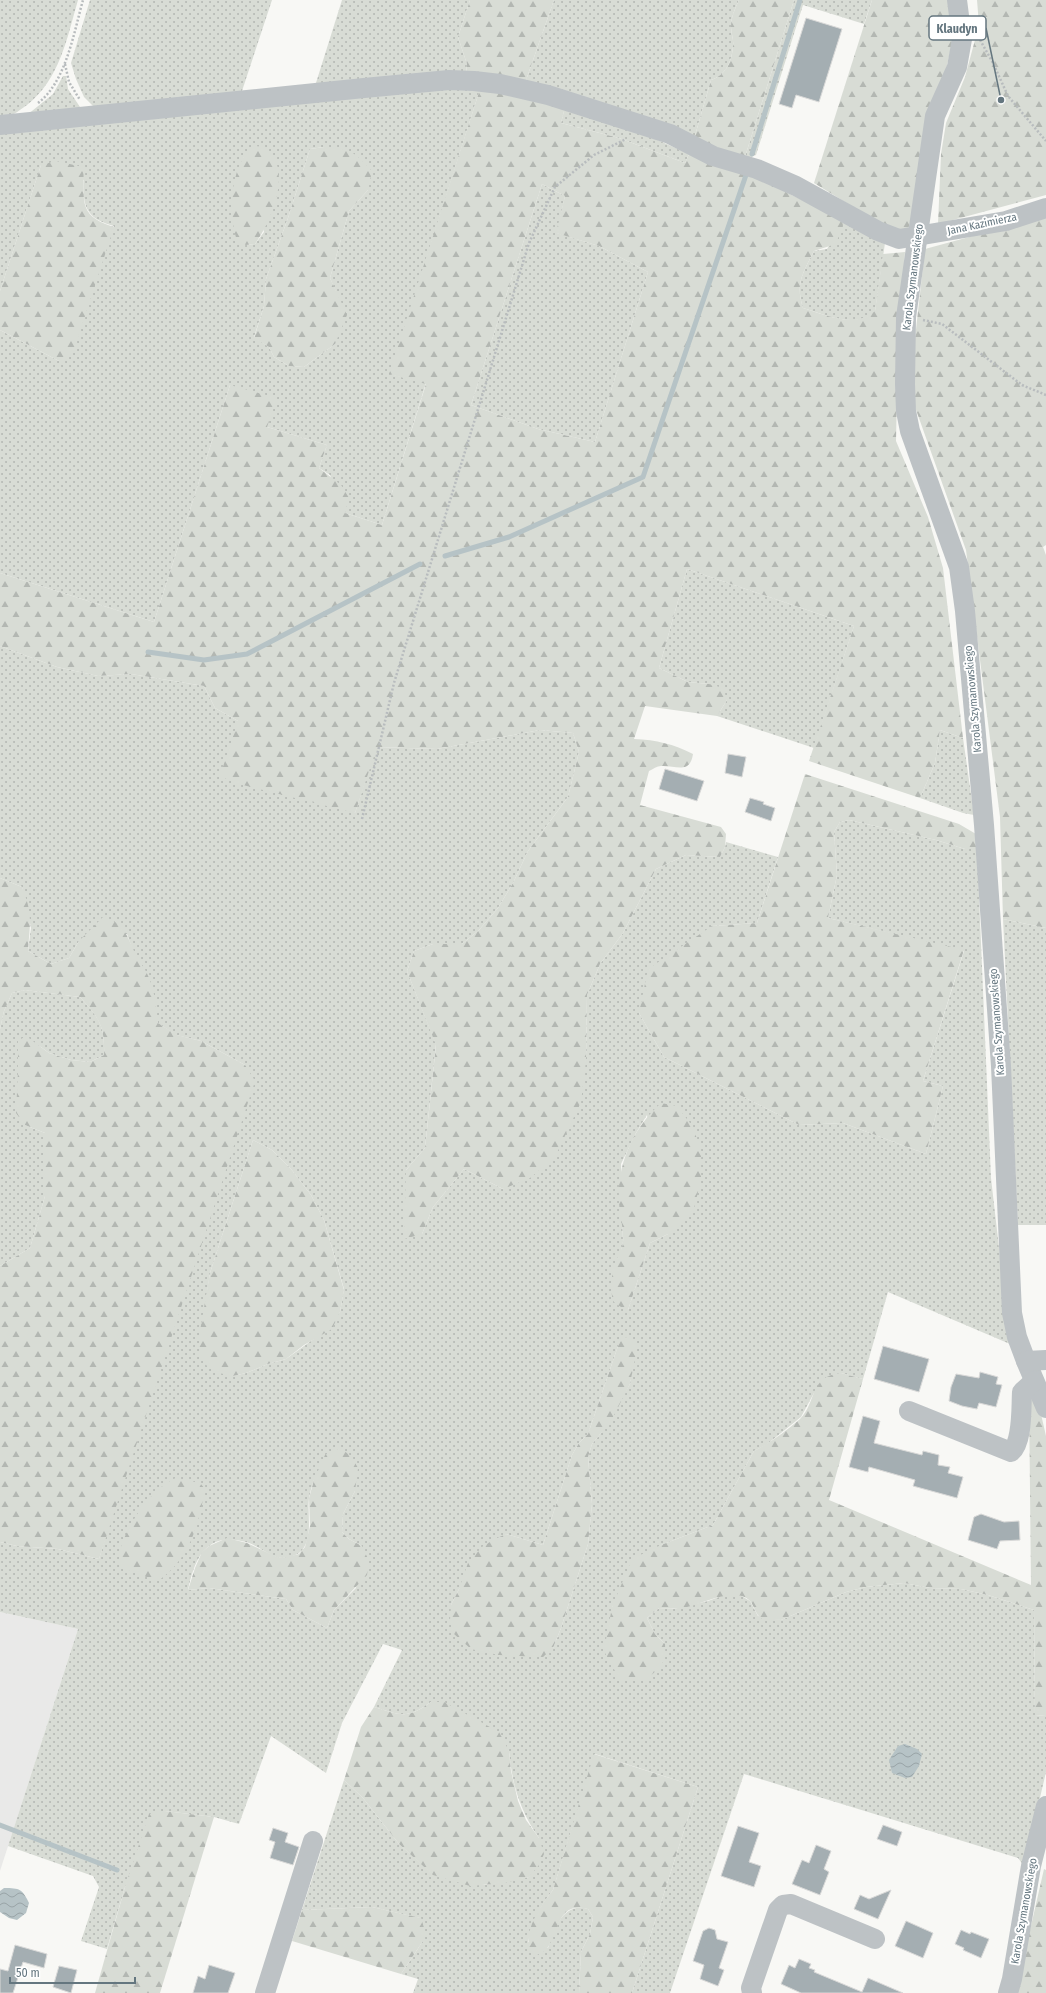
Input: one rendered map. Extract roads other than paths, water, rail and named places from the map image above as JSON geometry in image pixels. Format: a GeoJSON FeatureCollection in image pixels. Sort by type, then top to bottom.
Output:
{"type":"FeatureCollection","features":[{"type":"Feature","properties":{"kind":"street","name":"Karola Szymanowskiego"},"geometry":{"type":"LineString","coordinates":[[957,0],[962,39],[957,67],[935,116],[906,317],[906,411],[910,431],[959,567],[965,611],[984,825],[1001,1066],[1012,1313],[1017,1337],[1046,1408]]}},
{"type":"Feature","properties":{"kind":"street","name":"Jana Kazimierza"},"geometry":{"type":"LineString","coordinates":[[0,125],[449,80],[494,83],[527,89],[652,127],[670,134],[713,156],[757,169],[796,186],[890,237],[900,239],[1006,221],[1046,208]]}},
{"type":"Feature","properties":{"kind":"street"},"geometry":{"type":"LineString","coordinates":[[1026,1361],[1046,1360]]}},
{"type":"Feature","properties":{"kind":"street"},"geometry":{"type":"LineString","coordinates":[[909,1411],[1011,1452],[1016,1447],[1019,1439],[1022,1392],[1034,1381]]}},
{"type":"Feature","properties":{"kind":"street","name":"Karola Szymanowskiego"},"geometry":{"type":"LineString","coordinates":[[1008,1993],[1012,1979],[1031,1866],[1046,1806]]}},
{"type":"Feature","properties":{"kind":"street"},"geometry":{"type":"LineString","coordinates":[[265,1993],[313,1841]]}},
{"type":"Feature","properties":{"kind":"street"},"geometry":{"type":"LineString","coordinates":[[752,1993],[751,1988],[778,1910],[783,1905],[791,1904],[875,1939]]}},
{"type":"Feature","properties":{"kind":"water"},"geometry":{"type":"Polygon","coordinates":[[[905,1744],[917,1749],[922,1754],[919,1766],[912,1777],[905,1778],[892,1773],[889,1760],[898,1746],[905,1744]]]}},
{"type":"Feature","properties":{"kind":"water"},"geometry":{"type":"Polygon","coordinates":[[[4,1888],[14,1888],[20,1890],[29,1903],[26,1913],[17,1920],[9,1918],[0,1912],[0,1891],[4,1888]]]}},
{"type":"Feature","properties":{"kind":"waterway"},"geometry":{"type":"LineString","coordinates":[[752,154],[800,0]]}},
{"type":"Feature","properties":{"kind":"waterway"},"geometry":{"type":"LineString","coordinates":[[445,556],[509,537],[643,477],[746,175]]}},
{"type":"Feature","properties":{"kind":"waterway"},"geometry":{"type":"LineString","coordinates":[[148,652],[204,660],[247,654],[420,564]]}},
{"type":"Feature","properties":{"kind":"waterway"},"geometry":{"type":"LineString","coordinates":[[0,1825],[117,1870]]}},
{"type":"Feature","properties":{"kind":"place","name":"Klaudyn"},"geometry":{"type":"Point","coordinates":[1001,100]}}]}
